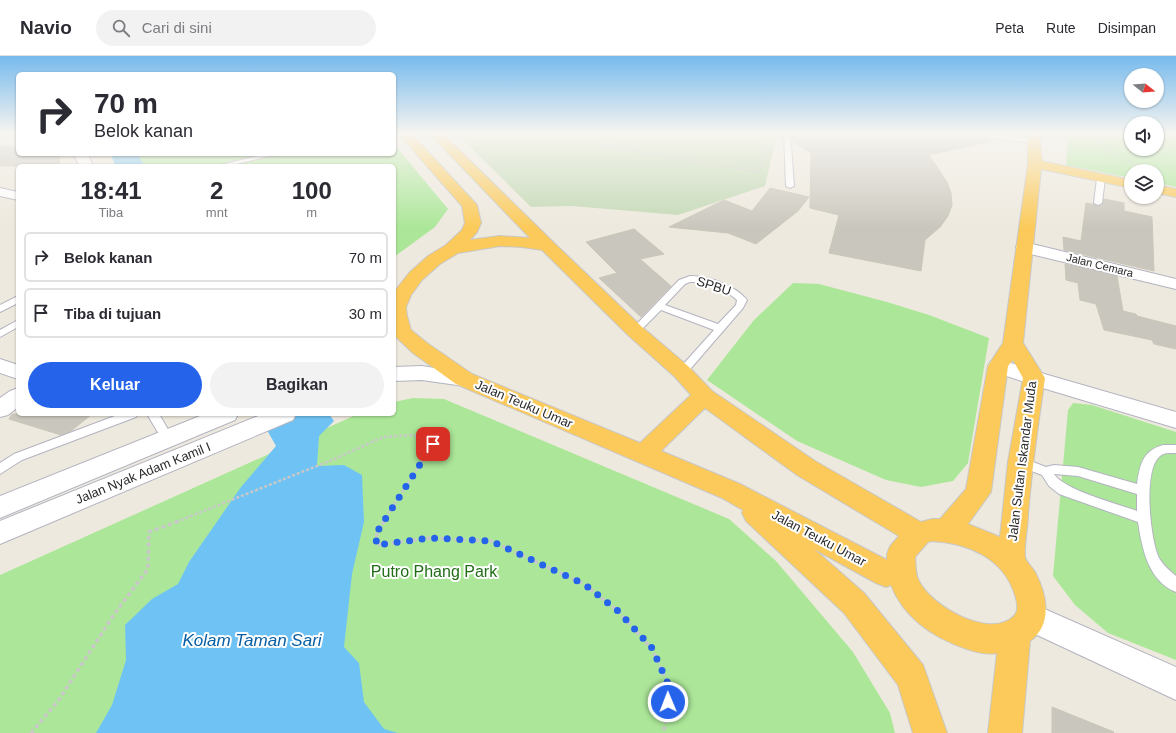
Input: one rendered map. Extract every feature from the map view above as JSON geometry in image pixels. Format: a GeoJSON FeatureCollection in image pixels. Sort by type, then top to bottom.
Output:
{"type":"FeatureCollection","features":[{"type":"Feature","properties":{"kind":"highway","name":"Jalan Teuku Umar"},"geometry":{"type":"LineString","coordinates":[[433,165],[469,205],[473,223],[469,232],[452,249],[434,260],[416,276],[402,294],[397,307],[398,335],[420,348],[464,379],[730,491],[886,574]]}},
{"type":"Feature","properties":{"kind":"highway"},"geometry":{"type":"LineString","coordinates":[[466,165],[546,246],[635,331],[682,372],[704,396],[806,468],[919,534]]}},
{"type":"Feature","properties":{"kind":"highway"},"geometry":{"type":"LineString","coordinates":[[947,530],[978,492],[998,366],[1013,343],[1035,165]]}},
{"type":"Feature","properties":{"kind":"highway"},"geometry":{"type":"LineString","coordinates":[[1038,165],[1124,183]]}},
{"type":"Feature","properties":{"kind":"highway"},"geometry":{"type":"LineString","coordinates":[[1164,190],[1176,193]]}},
{"type":"Feature","properties":{"kind":"highway"},"geometry":{"type":"LineString","coordinates":[[452,249],[476,243],[502,240],[522,241],[546,246]]}},
{"type":"Feature","properties":{"kind":"highway","name":"Jalan Sultan Iskandar Muda"},"geometry":{"type":"LineString","coordinates":[[1011,561],[1020,462],[1034,378],[1013,343]]}},
{"type":"Feature","properties":{"kind":"highway"},"geometry":{"type":"LineString","coordinates":[[643,454],[704,396]]}},
{"type":"Feature","properties":{"kind":"highway"},"geometry":{"type":"LineString","coordinates":[[730,491],[854,603],[912,676],[930,733]]}},
{"type":"Feature","properties":{"kind":"highway"},"geometry":{"type":"LineString","coordinates":[[1005,733],[1023,625],[1032,602],[1028,586],[1011,561],[986,543],[966,534],[947,530],[932,530],[919,534],[900,554],[906,587],[921,607],[943,624],[969,636],[994,639],[1023,625]]}},
{"type":"Feature","properties":{"kind":"street"},"geometry":{"type":"LineString","coordinates":[[0,192],[16,196]]}},
{"type":"Feature","properties":{"kind":"street","name":"Jalan Cemara"},"geometry":{"type":"LineString","coordinates":[[1024,247],[1176,284]]}},
{"type":"Feature","properties":{"kind":"street"},"geometry":{"type":"LineString","coordinates":[[0,366],[16,371]]}},
{"type":"Feature","properties":{"kind":"street"},"geometry":{"type":"LineString","coordinates":[[998,366],[1176,420]]}},
{"type":"Feature","properties":{"kind":"street"},"geometry":{"type":"LineString","coordinates":[[396,374],[422,373],[464,379]]}},
{"type":"Feature","properties":{"kind":"street"},"geometry":{"type":"LineString","coordinates":[[0,409],[16,397]]}},
{"type":"Feature","properties":{"kind":"street","name":"Jalan Nyak Adam Kamil I"},"geometry":{"type":"LineString","coordinates":[[0,533],[11,505],[215,416]]}},
{"type":"Feature","properties":{"kind":"street","name":"Jalan Nyak Adam Kamil I"},"geometry":{"type":"LineString","coordinates":[[11,505],[208,446],[280,416]]}},
{"type":"Feature","properties":{"kind":"street"},"geometry":{"type":"LineString","coordinates":[[1023,625],[1176,684]]}},
{"type":"Feature","properties":{"kind":"lane"},"geometry":{"type":"LineString","coordinates":[[789,165],[790,186]]}},
{"type":"Feature","properties":{"kind":"lane"},"geometry":{"type":"LineString","coordinates":[[1098,203],[1101,178]]}},
{"type":"Feature","properties":{"kind":"lane","name":"SPBU"},"geometry":{"type":"LineString","coordinates":[[635,331],[682,282],[690,279],[701,280],[738,294],[742,300],[740,306],[718,328],[682,372]]}},
{"type":"Feature","properties":{"kind":"lane"},"geometry":{"type":"LineString","coordinates":[[0,309],[16,300]]}},
{"type":"Feature","properties":{"kind":"lane"},"geometry":{"type":"LineString","coordinates":[[660,306],[718,328]]}},
{"type":"Feature","properties":{"kind":"lane"},"geometry":{"type":"LineString","coordinates":[[0,334],[16,324]]}},
{"type":"Feature","properties":{"kind":"lane"},"geometry":{"type":"LineString","coordinates":[[0,469],[18,457],[127,416]]}},
{"type":"Feature","properties":{"kind":"lane"},"geometry":{"type":"LineString","coordinates":[[153,416],[167,438]]}},
{"type":"Feature","properties":{"kind":"lane"},"geometry":{"type":"LineString","coordinates":[[1176,449],[1164,449],[1154,453],[1149,461],[1142,491],[1144,519],[1152,558],[1176,585]]}},
{"type":"Feature","properties":{"kind":"lane"},"geometry":{"type":"LineString","coordinates":[[1020,462],[1046,472],[1053,483],[1064,490],[1144,519]]}},
{"type":"Feature","properties":{"kind":"lane"},"geometry":{"type":"LineString","coordinates":[[1046,472],[1051,469],[1066,470],[1086,474],[1142,491]]}},
{"type":"Feature","properties":{"kind":"path"},"geometry":{"type":"LineString","coordinates":[[715,165],[759,172],[761,165]]}},
{"type":"Feature","properties":{"kind":"path"},"geometry":{"type":"LineString","coordinates":[[30,733],[58,701],[115,613],[148,570],[149,532],[212,509],[332,460],[383,437],[413,435],[433,444],[377,532],[376,545],[430,538],[491,541],[584,584],[618,611],[652,648],[669,686],[667,718],[663,733]]}},
{"type":"Feature","properties":{"kind":"green space"},"geometry":{"type":"Polygon","coordinates":[[[396,165],[411,165],[448,209],[435,227],[396,256],[396,165]]]}},
{"type":"Feature","properties":{"kind":"green space"},"geometry":{"type":"Polygon","coordinates":[[[488,165],[770,165],[765,186],[678,215],[572,206],[531,207],[488,165]]]}},
{"type":"Feature","properties":{"kind":"green space"},"geometry":{"type":"Polygon","coordinates":[[[1066,165],[1066,165],[1124,165],[1124,177],[1066,165]]]}},
{"type":"Feature","properties":{"kind":"green space"},"geometry":{"type":"Polygon","coordinates":[[[1164,165],[1176,165],[1176,187],[1164,184],[1164,165]]]}},
{"type":"Feature","properties":{"kind":"green space"},"geometry":{"type":"Polygon","coordinates":[[[793,283],[819,284],[887,302],[929,315],[989,338],[968,463],[953,481],[921,487],[886,480],[797,441],[707,380],[754,320],[793,283]]]}},
{"type":"Feature","properties":{"kind":"green space","name":"Putro Phang Park"},"geometry":{"type":"Polygon","coordinates":[[[413,398],[444,399],[729,519],[776,561],[853,652],[890,713],[895,733],[0,733],[0,575],[354,416],[396,416],[396,402],[413,398]]]}},
{"type":"Feature","properties":{"kind":"green space"},"geometry":{"type":"Polygon","coordinates":[[[1073,403],[1092,405],[1176,432],[1176,660],[1108,633],[1075,605],[1053,576],[1068,410],[1073,403]]]}},
{"type":"Feature","properties":{"kind":"water","name":"Kolam Taman Sari"},"geometry":{"type":"Polygon","coordinates":[[[259,416],[330,416],[334,421],[319,436],[317,466],[344,465],[362,475],[364,522],[352,574],[344,647],[359,663],[364,702],[384,729],[398,733],[96,733],[112,705],[126,660],[125,625],[152,599],[178,584],[189,562],[241,487],[276,446],[259,416]]]}},
{"type":"Feature","properties":{"kind":"building"},"geometry":{"type":"Polygon","coordinates":[[[0,165],[16,165],[16,166],[0,166],[0,165]]]}},
{"type":"Feature","properties":{"kind":"building"},"geometry":{"type":"Polygon","coordinates":[[[811,165],[935,165],[947,182],[951,193],[952,205],[948,216],[940,227],[925,240],[921,271],[829,253],[839,215],[810,208],[811,165]]]}},
{"type":"Feature","properties":{"kind":"building"},"geometry":{"type":"Polygon","coordinates":[[[770,188],[809,197],[798,211],[756,244],[728,233],[669,227],[724,200],[752,211],[770,188]]]}},
{"type":"Feature","properties":{"kind":"building"},"geometry":{"type":"Polygon","coordinates":[[[1104,199],[1124,203],[1124,211],[1152,217],[1154,271],[1064,250],[1063,237],[1081,241],[1086,203],[1102,206],[1104,199]]]}},
{"type":"Feature","properties":{"kind":"building"},"geometry":{"type":"Polygon","coordinates":[[[634,229],[664,254],[640,259],[671,286],[641,317],[599,278],[617,273],[586,242],[634,229]]]}},
{"type":"Feature","properties":{"kind":"building"},"geometry":{"type":"Polygon","coordinates":[[[1065,264],[1117,276],[1123,311],[1176,326],[1176,349],[1154,344],[1152,340],[1104,330],[1096,304],[1080,300],[1078,283],[1066,280],[1065,264]]]}},
{"type":"Feature","properties":{"kind":"building"},"geometry":{"type":"Polygon","coordinates":[[[12,414],[16,414],[16,416],[90,416],[71,431],[61,435],[9,419],[12,414]]]}},
{"type":"Feature","properties":{"kind":"building"},"geometry":{"type":"Polygon","coordinates":[[[1052,707],[1114,732],[1052,733],[1052,707]]]}},
{"type":"Feature","properties":{"kind":"route"},"geometry":{"type":"LineString","coordinates":[[433,444],[377,532],[376,545],[430,538],[491,541],[584,584],[618,611],[652,648],[669,686],[668,702]]}}]}
